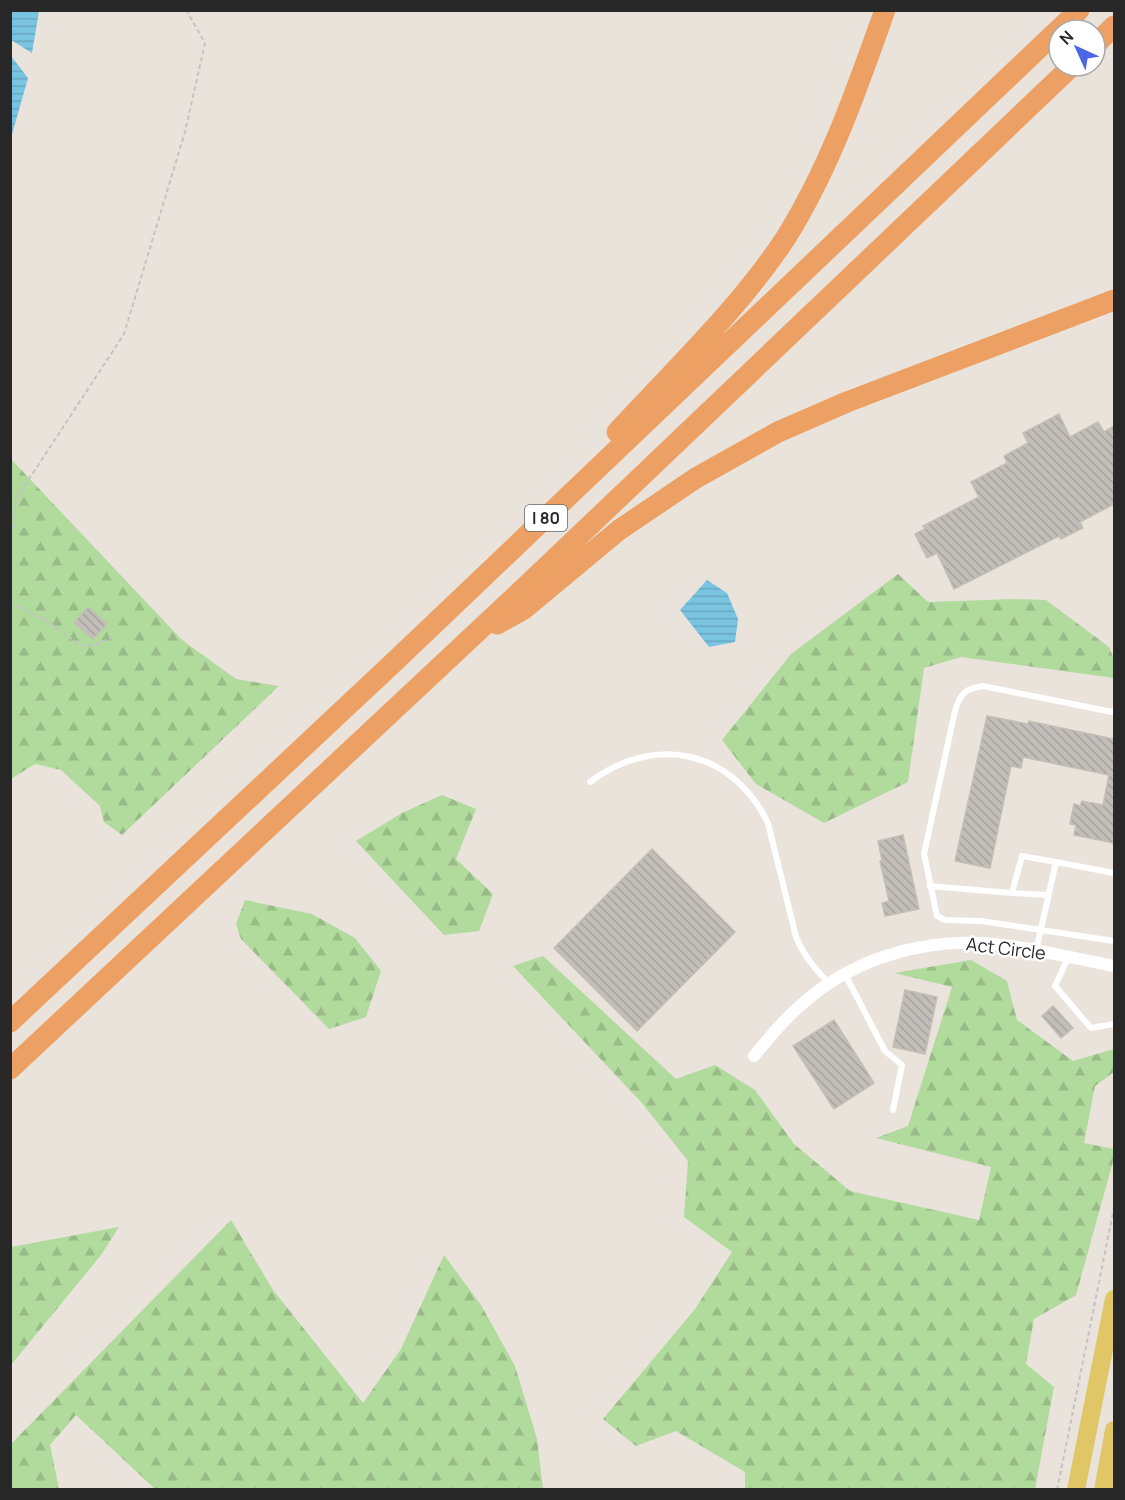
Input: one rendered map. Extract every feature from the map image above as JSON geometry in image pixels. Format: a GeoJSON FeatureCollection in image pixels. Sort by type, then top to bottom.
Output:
{"type":"FeatureCollection","features":[{"type":"Feature","properties":{"kind":"highway"},"geometry":{"type":"LineString","coordinates":[[571,495],[616,433],[739,300],[786,237],[827,163],[842,129],[885,10]]}},
{"type":"Feature","properties":{"kind":"highway","name":"I 80"},"geometry":{"type":"LineString","coordinates":[[10,1022],[571,495],[1079,10]]}},
{"type":"Feature","properties":{"kind":"highway","name":"I 80"},"geometry":{"type":"LineString","coordinates":[[10,1069],[463,644],[1059,78]]}},
{"type":"Feature","properties":{"kind":"highway"},"geometry":{"type":"LineString","coordinates":[[463,644],[524,609],[619,530],[696,478],[778,432],[847,402],[1114,300]]}},
{"type":"Feature","properties":{"kind":"main road"},"geometry":{"type":"LineString","coordinates":[[1076,1490],[1114,1299]]}},
{"type":"Feature","properties":{"kind":"main road"},"geometry":{"type":"LineString","coordinates":[[1103,1490],[1114,1430]]}},
{"type":"Feature","properties":{"kind":"street","name":"Act Circle"},"geometry":{"type":"LineString","coordinates":[[754,1056],[785,1019],[829,983],[876,959],[927,946],[980,943],[1114,966]]}},
{"type":"Feature","properties":{"kind":"lane"},"geometry":{"type":"LineString","coordinates":[[1114,710],[1112,712],[983,686],[969,688],[959,697],[955,711],[924,854],[937,916],[945,920],[981,921],[1114,941]]}},
{"type":"Feature","properties":{"kind":"lane"},"geometry":{"type":"LineString","coordinates":[[590,782],[623,761],[667,754],[692,757],[727,772],[742,785],[761,809],[768,823],[796,937],[801,950],[811,964],[829,983]]}},
{"type":"Feature","properties":{"kind":"lane"},"geometry":{"type":"LineString","coordinates":[[1012,893],[1022,856],[1114,873]]}},
{"type":"Feature","properties":{"kind":"lane"},"geometry":{"type":"LineString","coordinates":[[1035,952],[1056,862]]}},
{"type":"Feature","properties":{"kind":"lane"},"geometry":{"type":"LineString","coordinates":[[930,886],[1048,895]]}},
{"type":"Feature","properties":{"kind":"lane"},"geometry":{"type":"LineString","coordinates":[[1068,958],[1055,986],[1091,1028],[1114,1024]]}},
{"type":"Feature","properties":{"kind":"lane"},"geometry":{"type":"LineString","coordinates":[[845,974],[885,1051],[902,1065],[893,1110]]}},
{"type":"Feature","properties":{"kind":"path"},"geometry":{"type":"LineString","coordinates":[[10,535],[14,526],[16,499],[124,334],[185,132],[205,43],[186,10]]}},
{"type":"Feature","properties":{"kind":"path"},"geometry":{"type":"LineString","coordinates":[[10,603],[47,621],[80,645],[93,646],[112,637]]}},
{"type":"Feature","properties":{"kind":"path"},"geometry":{"type":"LineString","coordinates":[[1057,1490],[1114,1208]]}},
{"type":"Feature","properties":{"kind":"green space"},"geometry":{"type":"Polygon","coordinates":[[[10,458],[182,640],[236,679],[279,686],[122,835],[104,822],[100,806],[61,770],[35,764],[11,779],[10,458]]]}},
{"type":"Feature","properties":{"kind":"green space"},"geometry":{"type":"Polygon","coordinates":[[[898,574],[928,602],[1046,600],[1109,647],[1114,659],[1114,678],[961,657],[924,668],[908,782],[824,823],[756,784],[722,740],[791,654],[898,574]]]}},
{"type":"Feature","properties":{"kind":"green space"},"geometry":{"type":"Polygon","coordinates":[[[442,795],[476,809],[456,859],[493,894],[479,931],[444,935],[356,841],[402,813],[442,795]]]}},
{"type":"Feature","properties":{"kind":"green space"},"geometry":{"type":"Polygon","coordinates":[[[245,900],[312,914],[355,938],[381,971],[366,1017],[329,1029],[241,939],[236,924],[245,900]]]}},
{"type":"Feature","properties":{"kind":"green space"},"geometry":{"type":"Polygon","coordinates":[[[543,956],[676,1079],[715,1065],[755,1090],[794,1144],[850,1191],[979,1220],[991,1167],[876,1138],[908,1126],[952,987],[894,973],[971,960],[1007,981],[1017,1020],[1073,1061],[1114,1049],[1114,1072],[1095,1086],[1084,1143],[1114,1149],[1114,1158],[1076,1295],[1034,1319],[1026,1364],[1054,1387],[1035,1489],[745,1489],[745,1472],[676,1431],[636,1446],[603,1419],[695,1309],[732,1252],[684,1217],[688,1161],[642,1103],[513,966],[543,956]]]}},
{"type":"Feature","properties":{"kind":"green space"},"geometry":{"type":"Polygon","coordinates":[[[231,1220],[273,1290],[363,1403],[401,1349],[444,1255],[481,1305],[515,1366],[537,1439],[543,1489],[155,1489],[76,1415],[50,1445],[59,1489],[11,1489],[11,1444],[231,1220]]]}},
{"type":"Feature","properties":{"kind":"green space"},"geometry":{"type":"Polygon","coordinates":[[[119,1227],[101,1255],[11,1365],[11,1247],[119,1227]]]}},
{"type":"Feature","properties":{"kind":"water"},"geometry":{"type":"Polygon","coordinates":[[[11,10],[39,11],[32,53],[11,40],[11,10]]]}},
{"type":"Feature","properties":{"kind":"water"},"geometry":{"type":"Polygon","coordinates":[[[11,56],[28,78],[11,138],[11,56]]]}},
{"type":"Feature","properties":{"kind":"water"},"geometry":{"type":"Polygon","coordinates":[[[707,580],[727,593],[738,619],[735,642],[709,647],[680,610],[707,580]]]}},
{"type":"Feature","properties":{"kind":"building"},"geometry":{"type":"Polygon","coordinates":[[[1059,414],[1070,437],[1098,422],[1104,432],[1114,426],[1114,504],[1080,522],[1083,528],[1061,539],[1059,536],[954,589],[937,553],[927,558],[915,534],[925,529],[923,526],[979,497],[971,482],[1007,463],[1004,456],[1028,443],[1023,433],[1059,414]]]}},
{"type":"Feature","properties":{"kind":"building"},"geometry":{"type":"Polygon","coordinates":[[[88,607],[107,624],[93,639],[74,623],[88,607]]]}},
{"type":"Feature","properties":{"kind":"building"},"geometry":{"type":"Polygon","coordinates":[[[987,716],[1028,724],[1029,721],[1114,739],[1114,843],[1074,835],[1076,825],[1070,824],[1074,804],[1080,806],[1082,801],[1103,805],[1109,775],[1023,757],[1021,768],[1011,766],[990,868],[955,861],[987,716]]]}},
{"type":"Feature","properties":{"kind":"building"},"geometry":{"type":"Polygon","coordinates":[[[903,835],[919,909],[885,916],[882,903],[889,901],[878,841],[903,835]]]}},
{"type":"Feature","properties":{"kind":"building"},"geometry":{"type":"Polygon","coordinates":[[[652,849],[735,932],[637,1031],[554,948],[652,849]]]}},
{"type":"Feature","properties":{"kind":"building"},"geometry":{"type":"Polygon","coordinates":[[[905,990],[937,997],[925,1054],[893,1047],[905,990]]]}},
{"type":"Feature","properties":{"kind":"building"},"geometry":{"type":"Polygon","coordinates":[[[1053,1006],[1073,1028],[1061,1038],[1042,1016],[1053,1006]]]}},
{"type":"Feature","properties":{"kind":"building"},"geometry":{"type":"Polygon","coordinates":[[[834,1020],[874,1083],[834,1109],[793,1046],[834,1020]]]}}]}
